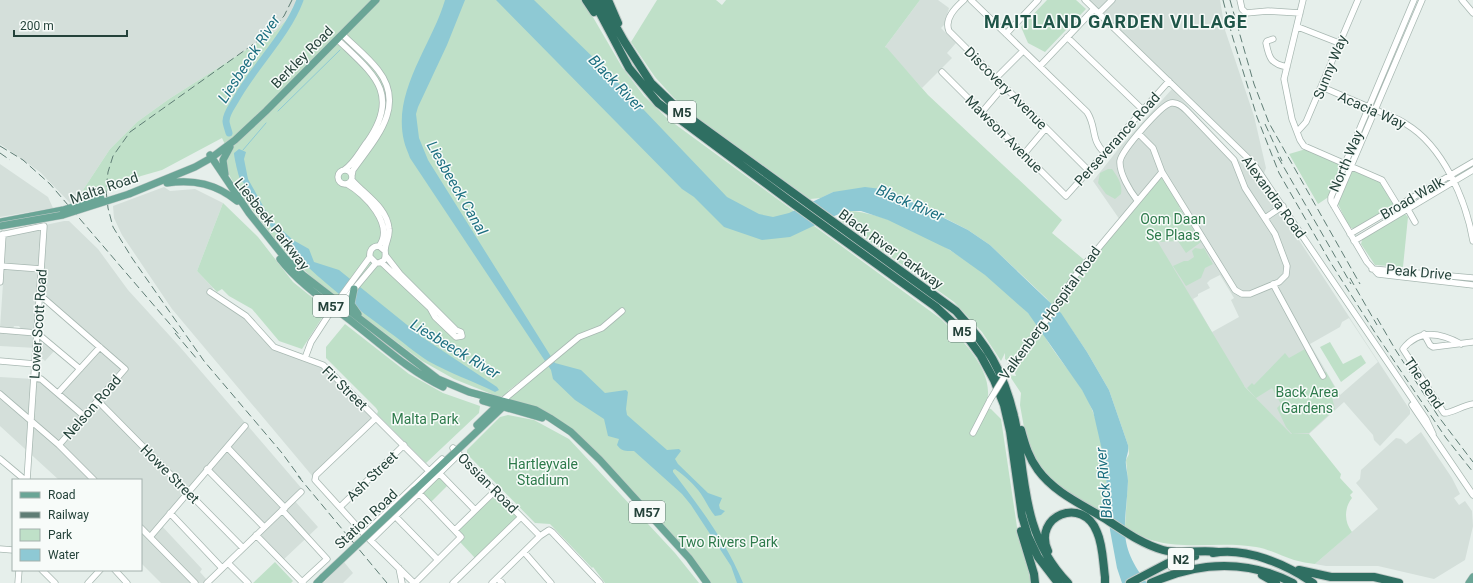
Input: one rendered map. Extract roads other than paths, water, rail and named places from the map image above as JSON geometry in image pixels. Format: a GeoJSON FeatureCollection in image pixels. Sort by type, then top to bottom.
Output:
{"type":"FeatureCollection","features":[{"type":"Feature","properties":{"kind":"highway"},"geometry":{"type":"LineString","coordinates":[[586,0],[621,61],[629,68]]}},
{"type":"Feature","properties":{"kind":"highway","name":"Black River Parkway"},"geometry":{"type":"LineString","coordinates":[[593,0],[629,68],[658,103],[795,206],[936,307],[965,334],[981,356],[994,380],[1004,405],[1010,431],[1022,516],[1028,536],[1038,557],[1058,583]]}},
{"type":"Feature","properties":{"kind":"highway","name":"Black River Parkway"},"geometry":{"type":"LineString","coordinates":[[600,0],[651,83],[679,110],[803,202],[956,312],[984,343],[998,366],[1006,385],[1015,418],[1026,498],[1032,524],[1050,561],[1069,583]]}},
{"type":"Feature","properties":{"kind":"highway"},"geometry":{"type":"LineString","coordinates":[[608,0],[620,26],[624,41]]}},
{"type":"Feature","properties":{"kind":"highway"},"geometry":{"type":"LineString","coordinates":[[998,366],[1006,378],[1017,410],[1025,446],[1037,469],[1061,492],[1135,537],[1164,550],[1218,552]]}},
{"type":"Feature","properties":{"kind":"highway"},"geometry":{"type":"LineString","coordinates":[[1014,467],[1013,479],[1020,524],[1034,574],[1035,583]]}},
{"type":"Feature","properties":{"kind":"highway"},"geometry":{"type":"LineString","coordinates":[[1069,583],[1051,556],[1045,539],[1047,527],[1054,518],[1064,513],[1078,512],[1090,519],[1097,532],[1105,577],[1104,583]]}},
{"type":"Feature","properties":{"kind":"highway","name":"N2"},"geometry":{"type":"LineString","coordinates":[[1130,583],[1168,563],[1188,557],[1218,552],[1249,554],[1282,565],[1313,583]]}},
{"type":"Feature","properties":{"kind":"highway"},"geometry":{"type":"LineString","coordinates":[[1282,565],[1285,564],[1316,575],[1331,577],[1374,577],[1399,583]]}},
{"type":"Feature","properties":{"kind":"highway","name":"N2"},"geometry":{"type":"LineString","coordinates":[[1151,583],[1176,572],[1196,567],[1216,565],[1239,566],[1269,573],[1293,583]]}},
{"type":"Feature","properties":{"kind":"highway"},"geometry":{"type":"LineString","coordinates":[[1239,566],[1266,576],[1276,583]]}},
{"type":"Feature","properties":{"kind":"main road","name":"Berkley Road"},"geometry":{"type":"LineString","coordinates":[[209,158],[245,132],[376,0]]}},
{"type":"Feature","properties":{"kind":"main road","name":"Berkley Road"},"geometry":{"type":"LineString","coordinates":[[209,158],[245,132]]}},
{"type":"Feature","properties":{"kind":"main road"},"geometry":{"type":"LineString","coordinates":[[232,188],[223,171],[222,163],[225,153],[235,140]]}},
{"type":"Feature","properties":{"kind":"main road","name":"Liesbeek Parkway"},"geometry":{"type":"LineString","coordinates":[[209,158],[285,258],[337,306],[364,322],[438,379],[462,390],[503,404]]}},
{"type":"Feature","properties":{"kind":"main road","name":"Liesbeek Parkway"},"geometry":{"type":"LineString","coordinates":[[209,158],[238,201],[290,271],[337,306],[425,377],[454,392],[503,404],[536,410],[576,436],[600,460],[688,558],[707,583]]}},
{"type":"Feature","properties":{"kind":"main road","name":"Malta Road"},"geometry":{"type":"LineString","coordinates":[[0,222],[52,213],[126,192],[140,190],[182,174],[209,158]]}},
{"type":"Feature","properties":{"kind":"main road","name":"Malta Road"},"geometry":{"type":"LineString","coordinates":[[0,226],[63,215],[171,175],[209,158]]}},
{"type":"Feature","properties":{"kind":"main road"},"geometry":{"type":"LineString","coordinates":[[140,190],[167,183],[196,182],[217,188],[238,201]]}},
{"type":"Feature","properties":{"kind":"main road"},"geometry":{"type":"LineString","coordinates":[[354,289],[351,298],[352,306],[364,322]]}},
{"type":"Feature","properties":{"kind":"main road","name":"Station Road"},"geometry":{"type":"LineString","coordinates":[[433,472],[503,404]]}},
{"type":"Feature","properties":{"kind":"main road","name":"Station Road"},"geometry":{"type":"LineString","coordinates":[[317,583],[417,491],[442,459],[456,450]]}},
{"type":"Feature","properties":{"kind":"main road"},"geometry":{"type":"LineString","coordinates":[[1469,583],[1473,577]]}},
{"type":"Feature","properties":{"kind":"street","name":"Discovery Avenue"},"geometry":{"type":"LineString","coordinates":[[964,0],[952,11],[948,28],[1089,171]]}},
{"type":"Feature","properties":{"kind":"street"},"geometry":{"type":"LineString","coordinates":[[971,0],[1087,112],[1091,119],[1096,144],[1105,152]]}},
{"type":"Feature","properties":{"kind":"street"},"geometry":{"type":"LineString","coordinates":[[1006,34],[1036,2],[1029,0]]}},
{"type":"Feature","properties":{"kind":"street","name":"Alexandra Road"},"geometry":{"type":"LineString","coordinates":[[1085,0],[1253,163],[1426,419],[1433,434],[1473,496]]}},
{"type":"Feature","properties":{"kind":"street"},"geometry":{"type":"LineString","coordinates":[[1040,66],[1067,38],[1097,11],[1112,0]]}},
{"type":"Feature","properties":{"kind":"street"},"geometry":{"type":"LineString","coordinates":[[1240,0],[1242,9],[1246,13],[1268,11],[1300,13]]}},
{"type":"Feature","properties":{"kind":"street"},"geometry":{"type":"LineString","coordinates":[[1303,0],[1284,85],[1297,132],[1304,146],[1382,180],[1398,206]]}},
{"type":"Feature","properties":{"kind":"street","name":"Sunny Way"},"geometry":{"type":"LineString","coordinates":[[1297,132],[1306,122],[1358,0]]}},
{"type":"Feature","properties":{"kind":"street","name":"North Way"},"geometry":{"type":"LineString","coordinates":[[1334,206],[1352,166],[1372,109],[1414,0]]}},
{"type":"Feature","properties":{"kind":"street","name":"North Way"},"geometry":{"type":"LineString","coordinates":[[1334,206],[1331,196],[1344,163],[1372,109],[1422,0]]}},
{"type":"Feature","properties":{"kind":"street"},"geometry":{"type":"LineString","coordinates":[[1462,0],[1473,13]]}},
{"type":"Feature","properties":{"kind":"street"},"geometry":{"type":"LineString","coordinates":[[1409,13],[1415,15]]}},
{"type":"Feature","properties":{"kind":"street"},"geometry":{"type":"LineString","coordinates":[[1298,27],[1339,43]]}},
{"type":"Feature","properties":{"kind":"street"},"geometry":{"type":"LineString","coordinates":[[304,358],[311,342],[370,257],[371,249],[379,246],[384,235],[380,217],[371,205],[347,184],[340,182],[338,179],[340,172],[353,161],[376,128],[380,119],[383,102],[381,92],[374,76],[340,37]]}},
{"type":"Feature","properties":{"kind":"street"},"geometry":{"type":"LineString","coordinates":[[340,37],[377,68],[384,81],[389,98],[385,123],[353,170],[352,177],[347,184]]}},
{"type":"Feature","properties":{"kind":"street"},"geometry":{"type":"LineString","coordinates":[[1067,38],[1142,110]]}},
{"type":"Feature","properties":{"kind":"street"},"geometry":{"type":"LineString","coordinates":[[1273,40],[1267,41],[1266,43],[1271,60],[1274,64],[1287,67]]}},
{"type":"Feature","properties":{"kind":"street"},"geometry":{"type":"LineString","coordinates":[[996,78],[1023,51]]}},
{"type":"Feature","properties":{"kind":"street","name":"Mawson Avenue"},"geometry":{"type":"LineString","coordinates":[[942,72],[1066,196]]}},
{"type":"Feature","properties":{"kind":"street","name":"Perseverance Road"},"geometry":{"type":"LineString","coordinates":[[1066,196],[1169,81]]}},
{"type":"Feature","properties":{"kind":"street"},"geometry":{"type":"LineString","coordinates":[[982,112],[1004,86]]}},
{"type":"Feature","properties":{"kind":"street","name":"Acacia Way"},"geometry":{"type":"LineString","coordinates":[[1322,87],[1406,123],[1420,133],[1432,146],[1454,182],[1468,214],[1473,240]]}},
{"type":"Feature","properties":{"kind":"street"},"geometry":{"type":"LineString","coordinates":[[1137,200],[1122,172],[1120,164],[1124,151],[1139,134],[1166,105],[1174,103],[1182,106],[1230,155],[1237,165],[1245,188],[1278,240],[1287,266],[1285,277],[1273,284],[1246,294],[1235,290],[1162,172],[1153,148],[1139,134]]}},
{"type":"Feature","properties":{"kind":"street"},"geometry":{"type":"LineString","coordinates":[[1024,154],[1046,128]]}},
{"type":"Feature","properties":{"kind":"street","name":"Broad Walk"},"geometry":{"type":"LineString","coordinates":[[1350,234],[1473,162]]}},
{"type":"Feature","properties":{"kind":"street"},"geometry":{"type":"LineString","coordinates":[[337,306],[386,253],[389,232],[386,216],[352,177],[349,171],[344,170]]}},
{"type":"Feature","properties":{"kind":"street","name":"Broad Walk"},"geometry":{"type":"LineString","coordinates":[[1354,240],[1473,170]]}},
{"type":"Feature","properties":{"kind":"street","name":"Valkenberg Hospital Road"},"geometry":{"type":"LineString","coordinates":[[973,434],[990,400],[1011,366],[1037,334],[1075,276],[1137,200],[1162,172]]}},
{"type":"Feature","properties":{"kind":"street"},"geometry":{"type":"LineString","coordinates":[[1404,203],[1415,222]]}},
{"type":"Feature","properties":{"kind":"street"},"geometry":{"type":"LineString","coordinates":[[1265,218],[1283,206]]}},
{"type":"Feature","properties":{"kind":"street"},"geometry":{"type":"LineString","coordinates":[[1334,206],[1372,269]]}},
{"type":"Feature","properties":{"kind":"street","name":"Lower Scott Road"},"geometry":{"type":"LineString","coordinates":[[2,234],[44,226],[32,422],[26,479]]}},
{"type":"Feature","properties":{"kind":"street"},"geometry":{"type":"LineString","coordinates":[[0,282],[2,234]]}},
{"type":"Feature","properties":{"kind":"street"},"geometry":{"type":"LineString","coordinates":[[370,257],[378,262],[430,308],[435,317],[456,337],[462,336],[460,332],[456,330],[400,274],[386,253],[379,246]]}},
{"type":"Feature","properties":{"kind":"street"},"geometry":{"type":"LineString","coordinates":[[1,266],[41,269]]}},
{"type":"Feature","properties":{"kind":"street","name":"Peak Drive"},"geometry":{"type":"LineString","coordinates":[[1372,269],[1473,278]]}},
{"type":"Feature","properties":{"kind":"street","name":"Peak Drive"},"geometry":{"type":"LineString","coordinates":[[1372,269],[1383,276],[1473,285]]}},
{"type":"Feature","properties":{"kind":"street"},"geometry":{"type":"LineString","coordinates":[[1273,284],[1323,376]]}},
{"type":"Feature","properties":{"kind":"street","name":"Fir Street"},"geometry":{"type":"LineString","coordinates":[[210,292],[246,316],[274,347],[323,365],[404,445],[475,510]]}},
{"type":"Feature","properties":{"kind":"street"},"geometry":{"type":"LineString","coordinates":[[40,295],[100,347],[58,394]]}},
{"type":"Feature","properties":{"kind":"street"},"geometry":{"type":"LineString","coordinates":[[503,404],[511,395],[579,337],[602,328],[622,311]]}},
{"type":"Feature","properties":{"kind":"street"},"geometry":{"type":"LineString","coordinates":[[0,330],[37,333],[80,369]]}},
{"type":"Feature","properties":{"kind":"street"},"geometry":{"type":"LineString","coordinates":[[1424,334],[1440,334],[1461,344]]}},
{"type":"Feature","properties":{"kind":"street","name":"The Bend"},"geometry":{"type":"LineString","coordinates":[[1473,342],[1433,347],[1430,345],[1424,334],[1420,335],[1403,348],[1442,411],[1447,413],[1462,406],[1473,404]]}},
{"type":"Feature","properties":{"kind":"street","name":"Nelson Road"},"geometry":{"type":"LineString","coordinates":[[59,445],[125,369],[100,347]]}},
{"type":"Feature","properties":{"kind":"street"},"geometry":{"type":"LineString","coordinates":[[0,361],[35,364]]}},
{"type":"Feature","properties":{"kind":"street"},"geometry":{"type":"LineString","coordinates":[[34,378],[41,379],[84,416]]}},
{"type":"Feature","properties":{"kind":"street"},"geometry":{"type":"LineString","coordinates":[[0,394],[59,445],[93,479]]}},
{"type":"Feature","properties":{"kind":"street","name":"Howe Street"},"geometry":{"type":"LineString","coordinates":[[98,401],[243,548]]}},
{"type":"Feature","properties":{"kind":"street"},"geometry":{"type":"LineString","coordinates":[[371,540],[417,491],[461,537],[414,583],[364,534],[314,478],[376,418]]}},
{"type":"Feature","properties":{"kind":"street"},"geometry":{"type":"LineString","coordinates":[[150,537],[245,426]]}},
{"type":"Feature","properties":{"kind":"street","name":"Ash Street"},"geometry":{"type":"LineString","coordinates":[[340,508],[404,445]]}},
{"type":"Feature","properties":{"kind":"street"},"geometry":{"type":"LineString","coordinates":[[227,447],[327,559],[303,582],[256,535]]}},
{"type":"Feature","properties":{"kind":"street","name":"Ossian Road"},"geometry":{"type":"LineString","coordinates":[[456,450],[540,536]]}},
{"type":"Feature","properties":{"kind":"street"},"geometry":{"type":"LineString","coordinates":[[0,459],[25,479]]}},
{"type":"Feature","properties":{"kind":"street"},"geometry":{"type":"LineString","coordinates":[[207,469],[264,527]]}},
{"type":"Feature","properties":{"kind":"street"},"geometry":{"type":"LineString","coordinates":[[364,534],[433,472]]}},
{"type":"Feature","properties":{"kind":"street"},"geometry":{"type":"LineString","coordinates":[[455,530],[496,490]]}},
{"type":"Feature","properties":{"kind":"street"},"geometry":{"type":"LineString","coordinates":[[207,583],[301,492]]}},
{"type":"Feature","properties":{"kind":"street"},"geometry":{"type":"LineString","coordinates":[[170,513],[222,568]]}},
{"type":"Feature","properties":{"kind":"street"},"geometry":{"type":"LineString","coordinates":[[395,516],[438,560]]}},
{"type":"Feature","properties":{"kind":"street"},"geometry":{"type":"LineString","coordinates":[[453,583],[521,517]]}},
{"type":"Feature","properties":{"kind":"street"},"geometry":{"type":"LineString","coordinates":[[142,529],[192,582]]}},
{"type":"Feature","properties":{"kind":"street"},"geometry":{"type":"LineString","coordinates":[[492,583],[548,530],[552,532],[600,583]]}},
{"type":"Feature","properties":{"kind":"street"},"geometry":{"type":"LineString","coordinates":[[0,549],[12,550]]}},
{"type":"Feature","properties":{"kind":"street"},"geometry":{"type":"LineString","coordinates":[[524,552],[551,583]]}},
{"type":"Feature","properties":{"kind":"street"},"geometry":{"type":"LineString","coordinates":[[228,563],[248,583]]}},
{"type":"Feature","properties":{"kind":"street"},"geometry":{"type":"LineString","coordinates":[[398,567],[402,583]]}},
{"type":"Feature","properties":{"kind":"street"},"geometry":{"type":"LineString","coordinates":[[18,583],[19,571]]}},
{"type":"Feature","properties":{"kind":"street"},"geometry":{"type":"LineString","coordinates":[[43,571],[55,583]]}},
{"type":"Feature","properties":{"kind":"street"},"geometry":{"type":"LineString","coordinates":[[88,583],[99,571]]}},
{"type":"Feature","properties":{"kind":"street"},"geometry":{"type":"LineString","coordinates":[[116,571],[127,583]]}},
{"type":"Feature","properties":{"kind":"street"},"geometry":{"type":"LineString","coordinates":[[497,578],[502,583]]}},
{"type":"Feature","properties":{"kind":"water"},"geometry":{"type":"Polygon","coordinates":[[[445,0],[465,0],[447,45],[416,114],[419,138],[428,160],[555,363],[581,370],[605,393],[626,390],[628,392],[626,409],[627,415],[667,450],[679,449],[681,451],[675,459],[678,464],[708,493],[722,498],[719,505],[720,509],[725,511],[721,515],[715,516],[696,487],[678,471],[675,469],[673,470],[703,512],[729,553],[743,583],[737,583],[731,566],[691,505],[682,494],[634,451],[624,451],[621,449],[617,445],[619,439],[608,436],[604,419],[575,400],[553,379],[551,370],[410,158],[404,141],[402,122],[404,104],[408,86],[439,17],[445,0]]]}},
{"type":"Feature","properties":{"kind":"water","name":"Black River"},"geometry":{"type":"Polygon","coordinates":[[[496,0],[534,0],[601,65],[727,197],[759,214],[773,217],[789,213],[833,192],[865,187],[881,189],[900,196],[968,230],[990,245],[1061,313],[1087,352],[1109,390],[1128,445],[1126,462],[1128,481],[1125,523],[1127,545],[1137,569],[1147,583],[1122,583],[1117,568],[1110,530],[1105,463],[1093,411],[1082,390],[1028,313],[985,275],[950,250],[888,220],[861,211],[843,212],[790,237],[762,240],[724,227],[694,197],[682,189],[496,0]]]}},
{"type":"Feature","properties":{"kind":"water"},"geometry":{"type":"Polygon","coordinates":[[[239,149],[246,152],[244,159],[248,179],[272,221],[293,240],[309,249],[314,262],[339,270],[422,337],[497,387],[499,390],[495,392],[428,361],[348,301],[308,267],[273,229],[240,179],[234,153],[239,149]]]}},
{"type":"Feature","properties":{"kind":"waterway","name":"Liesbeeck River"},"geometry":{"type":"LineString","coordinates":[[229,133],[226,121],[229,110],[251,76],[287,26],[300,0]]}},
{"type":"Feature","properties":{"kind":"waterway"},"geometry":{"type":"LineString","coordinates":[[278,111],[340,50]]}},
{"type":"Feature","properties":{"kind":"waterway"},"geometry":{"type":"LineString","coordinates":[[243,150],[266,123]]}},
{"type":"Feature","properties":{"kind":"railway"},"geometry":{"type":"LineString","coordinates":[[292,0],[284,16],[269,33],[130,132],[113,156],[108,172],[106,190],[108,208],[113,227],[132,258],[204,361],[282,453],[301,479]]}},
{"type":"Feature","properties":{"kind":"railway"},"geometry":{"type":"LineString","coordinates":[[1223,0],[1257,117],[1279,173],[1329,260],[1374,331],[1446,438],[1473,472]]}},
{"type":"Feature","properties":{"kind":"railway"},"geometry":{"type":"LineString","coordinates":[[1230,0],[1254,84],[1269,123],[1360,284]]}},
{"type":"Feature","properties":{"kind":"railway"},"geometry":{"type":"LineString","coordinates":[[1265,124],[1282,161]]}},
{"type":"Feature","properties":{"kind":"railway"},"geometry":{"type":"LineString","coordinates":[[0,146],[23,160],[50,184],[181,337]]}},
{"type":"Feature","properties":{"kind":"railway"},"geometry":{"type":"LineString","coordinates":[[0,153],[10,160]]}},
{"type":"Feature","properties":{"kind":"railway"},"geometry":{"type":"LineString","coordinates":[[1278,157],[1351,284]]}},
{"type":"Feature","properties":{"kind":"railway"},"geometry":{"type":"LineString","coordinates":[[1350,278],[1377,325]]}},
{"type":"Feature","properties":{"kind":"railway"},"geometry":{"type":"LineString","coordinates":[[1377,318],[1438,416],[1473,462]]}},
{"type":"Feature","properties":{"kind":"railway"},"geometry":{"type":"LineString","coordinates":[[175,333],[197,359]]}},
{"type":"Feature","properties":{"kind":"railway"},"geometry":{"type":"LineString","coordinates":[[298,476],[387,583]]}},
{"type":"Feature","properties":{"kind":"district","name":"MAITLAND GARDEN VILLAGE"},"geometry":{"type":"Point","coordinates":[1116,22]}},
{"type":"Feature","properties":{"kind":"water label","name":"Liesbeeck Canal"},"geometry":{"type":"Point","coordinates":[457,188]}},
{"type":"Feature","properties":{"kind":"park label","name":"Oom Daan Se Plaas"},"geometry":{"type":"Point","coordinates":[1173,228]}},
{"type":"Feature","properties":{"kind":"park label","name":"Back Area Gardens"},"geometry":{"type":"Point","coordinates":[1307,400]}},
{"type":"Feature","properties":{"kind":"park label","name":"Malta Park"},"geometry":{"type":"Point","coordinates":[425,419]}},
{"type":"Feature","properties":{"kind":"park label","name":"Hartleyvale Stadium"},"geometry":{"type":"Point","coordinates":[543,472]}},
{"type":"Feature","properties":{"kind":"park label","name":"Two Rivers Park"},"geometry":{"type":"Point","coordinates":[728,542]}}]}
